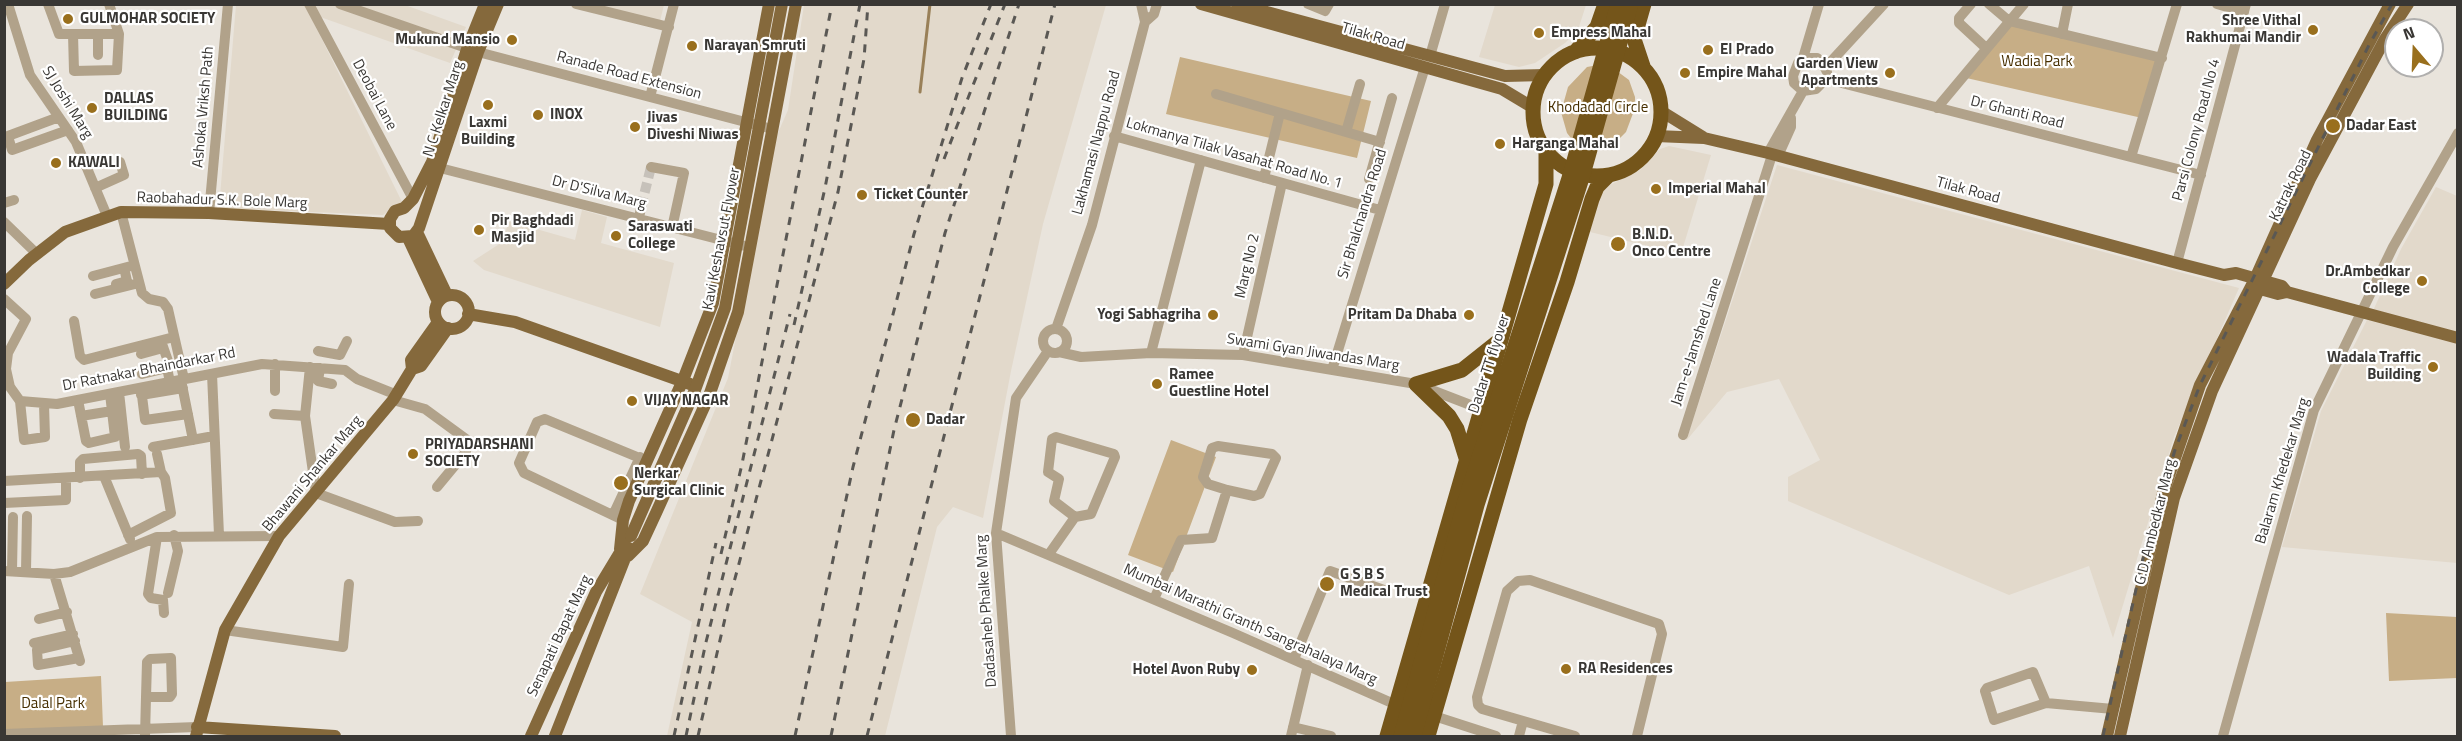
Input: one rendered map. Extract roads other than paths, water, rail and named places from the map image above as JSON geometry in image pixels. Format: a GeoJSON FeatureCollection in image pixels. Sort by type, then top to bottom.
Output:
{"type":"FeatureCollection","features":[{"type":"Feature","properties":{"kind":"highway"},"geometry":{"type":"LineString","coordinates":[[1575,52],[1597,27],[1605,4]]}},
{"type":"Feature","properties":{"kind":"highway","name":"Dadar TT flyover"},"geometry":{"type":"LineString","coordinates":[[1401,736],[1465,501],[1570,175],[1618,4]]}},
{"type":"Feature","properties":{"kind":"highway","name":"Dadar TT flyover"},"geometry":{"type":"LineString","coordinates":[[1414,736],[1477,505],[1582,178],[1631,4]]}},
{"type":"Feature","properties":{"kind":"highway"},"geometry":{"type":"LineString","coordinates":[[1644,4],[1634,39],[1644,69]]}},
{"type":"Feature","properties":{"kind":"highway"},"geometry":{"type":"LineString","coordinates":[[1387,736],[1394,705],[1546,184],[1546,153],[1533,123],[1532,107],[1536,90],[1544,75],[1558,61],[1575,52],[1593,48],[1612,50],[1630,57],[1644,69],[1657,88],[1661,111],[1656,136],[1645,154],[1629,168],[1609,176],[1574,173],[1559,165],[1546,153]]}},
{"type":"Feature","properties":{"kind":"highway"},"geometry":{"type":"LineString","coordinates":[[1428,736],[1520,419],[1567,282],[1592,199],[1597,188],[1609,176]]}},
{"type":"Feature","properties":{"kind":"highway"},"geometry":{"type":"LineString","coordinates":[[1520,273],[1567,282]]}},
{"type":"Feature","properties":{"kind":"highway"},"geometry":{"type":"LineString","coordinates":[[1466,458],[1457,429],[1449,416],[1416,384],[1462,370],[1501,339]]}},
{"type":"Feature","properties":{"kind":"highway"},"geometry":{"type":"LineString","coordinates":[[1445,530],[1485,539]]}},
{"type":"Feature","properties":{"kind":"main road","name":"N C Kelkar Marg"},"geometry":{"type":"LineString","coordinates":[[415,231],[440,168],[485,4]]}},
{"type":"Feature","properties":{"kind":"main road","name":"N C Kelkar Marg"},"geometry":{"type":"LineString","coordinates":[[390,224],[392,214],[408,203],[432,162],[473,50],[498,4]]}},
{"type":"Feature","properties":{"kind":"main road"},"geometry":{"type":"LineString","coordinates":[[622,557],[618,518],[643,459],[683,380],[713,303],[769,4]]}},
{"type":"Feature","properties":{"kind":"main road","name":"Kavi Keshavsut Flyover"},"geometry":{"type":"LineString","coordinates":[[622,557],[695,390],[725,308],[782,4]]}},
{"type":"Feature","properties":{"kind":"main road"},"geometry":{"type":"LineString","coordinates":[[622,557],[643,541],[709,396],[738,312],[795,4]]}},
{"type":"Feature","properties":{"kind":"main road","name":"Tilak Road"},"geometry":{"type":"LineString","coordinates":[[1202,4],[1427,62],[1505,76],[1544,75]]}},
{"type":"Feature","properties":{"kind":"main road","name":"Tilak Road"},"geometry":{"type":"LineString","coordinates":[[1237,4],[1427,62],[1502,89],[1532,107]]}},
{"type":"Feature","properties":{"kind":"main road","name":"Katrak Road"},"geometry":{"type":"LineString","coordinates":[[2255,287],[2364,50],[2390,4]]}},
{"type":"Feature","properties":{"kind":"main road"},"geometry":{"type":"LineString","coordinates":[[2373,33],[2384,38]]}},
{"type":"Feature","properties":{"kind":"main road","name":"Katrak Road"},"geometry":{"type":"LineString","coordinates":[[2331,126],[2384,41]]}},
{"type":"Feature","properties":{"kind":"main road"},"geometry":{"type":"LineString","coordinates":[[2364,50],[2376,56]]}},
{"type":"Feature","properties":{"kind":"main road","name":"Tilak Road"},"geometry":{"type":"LineString","coordinates":[[1661,111],[1704,138]]}},
{"type":"Feature","properties":{"kind":"main road","name":"Tilak Road"},"geometry":{"type":"LineString","coordinates":[[1656,136],[1704,138],[1773,155],[2224,275],[2232,281],[2255,287],[2283,286],[2287,292],[2457,338]]}},
{"type":"Feature","properties":{"kind":"main road","name":"Raobahadur S.K. Bole Marg"},"geometry":{"type":"LineString","coordinates":[[4,284],[65,232],[121,212],[209,213],[390,224]]}},
{"type":"Feature","properties":{"kind":"main road"},"geometry":{"type":"LineString","coordinates":[[390,224],[396,235],[415,231],[443,299]]}},
{"type":"Feature","properties":{"kind":"main road","name":"G.D. Ambedkar Marg"},"geometry":{"type":"LineString","coordinates":[[2106,736],[2118,706],[2153,567],[2163,493],[2200,385],[2255,287]]}},
{"type":"Feature","properties":{"kind":"main road"},"geometry":{"type":"LineString","coordinates":[[454,295],[465,302],[468,314],[461,326],[443,325],[435,312],[443,299],[454,295]]}},
{"type":"Feature","properties":{"kind":"main road"},"geometry":{"type":"LineString","coordinates":[[468,314],[515,322],[683,380],[709,396]]}},
{"type":"Feature","properties":{"kind":"main road","name":"Bhawani Shankar Marg"},"geometry":{"type":"LineString","coordinates":[[197,732],[225,630],[279,536],[395,398],[412,369],[421,366],[443,325]]}},
{"type":"Feature","properties":{"kind":"main road","name":"Senapati Bapat Marg"},"geometry":{"type":"LineString","coordinates":[[531,736],[596,592],[622,557]]}},
{"type":"Feature","properties":{"kind":"main road","name":"Senapati Bapat Marg"},"geometry":{"type":"LineString","coordinates":[[555,736],[622,557]]}},
{"type":"Feature","properties":{"kind":"main road","name":"G.D. Ambedkar Marg"},"geometry":{"type":"LineString","coordinates":[[2118,706],[2120,736]]}},
{"type":"Feature","properties":{"kind":"main road"},"geometry":{"type":"LineString","coordinates":[[540,713],[561,721]]}},
{"type":"Feature","properties":{"kind":"main road"},"geometry":{"type":"LineString","coordinates":[[197,732],[326,736]]}},
{"type":"Feature","properties":{"kind":"street","name":"SJ Joshi Marg"},"geometry":{"type":"LineString","coordinates":[[8,4],[30,75],[76,141],[107,216]]}},
{"type":"Feature","properties":{"kind":"street"},"geometry":{"type":"LineString","coordinates":[[48,4],[58,33],[119,34]]}},
{"type":"Feature","properties":{"kind":"street"},"geometry":{"type":"LineString","coordinates":[[81,22],[75,72],[117,70],[119,34],[109,4]]}},
{"type":"Feature","properties":{"kind":"street","name":"Ashoka Vriksh Path"},"geometry":{"type":"LineString","coordinates":[[209,213],[228,4]]}},
{"type":"Feature","properties":{"kind":"street","name":"Deobai Lane"},"geometry":{"type":"LineString","coordinates":[[309,4],[408,203]]}},
{"type":"Feature","properties":{"kind":"street","name":"Ranade Road Extension"},"geometry":{"type":"LineString","coordinates":[[340,4],[473,50],[772,129]]}},
{"type":"Feature","properties":{"kind":"street"},"geometry":{"type":"LineString","coordinates":[[576,4],[669,27]]}},
{"type":"Feature","properties":{"kind":"street"},"geometry":{"type":"LineString","coordinates":[[650,97],[674,4]]}},
{"type":"Feature","properties":{"kind":"street","name":"Lakhamasi Nappu Road"},"geometry":{"type":"LineString","coordinates":[[1056,329],[1072,289],[1145,22],[1141,4]]}},
{"type":"Feature","properties":{"kind":"street"},"geometry":{"type":"LineString","coordinates":[[1145,22],[1154,14],[1157,4]]}},
{"type":"Feature","properties":{"kind":"street"},"geometry":{"type":"LineString","coordinates":[[1308,4],[1325,11],[1329,4]]}},
{"type":"Feature","properties":{"kind":"street","name":"Sir Bhalchandra Road"},"geometry":{"type":"LineString","coordinates":[[1332,370],[1445,4]]}},
{"type":"Feature","properties":{"kind":"street"},"geometry":{"type":"LineString","coordinates":[[1819,4],[1803,58],[1798,63],[1793,76],[1794,83],[1803,91],[1816,89],[1826,79],[1826,68],[1884,4]]}},
{"type":"Feature","properties":{"kind":"street"},"geometry":{"type":"LineString","coordinates":[[1971,4],[1958,20],[1986,48]]}},
{"type":"Feature","properties":{"kind":"street"},"geometry":{"type":"LineString","coordinates":[[1989,4],[2009,21],[2162,58]]}},
{"type":"Feature","properties":{"kind":"street"},"geometry":{"type":"LineString","coordinates":[[1937,108],[2024,4]]}},
{"type":"Feature","properties":{"kind":"street"},"geometry":{"type":"LineString","coordinates":[[2062,34],[2068,4]]}},
{"type":"Feature","properties":{"kind":"street"},"geometry":{"type":"LineString","coordinates":[[2131,157],[2177,4]]}},
{"type":"Feature","properties":{"kind":"street"},"geometry":{"type":"LineString","coordinates":[[2217,4],[2245,8]]}},
{"type":"Feature","properties":{"kind":"street","name":"Parsi Colony Road No 4"},"geometry":{"type":"LineString","coordinates":[[2177,263],[2245,8]]}},
{"type":"Feature","properties":{"kind":"street"},"geometry":{"type":"LineString","coordinates":[[98,55],[99,34]]}},
{"type":"Feature","properties":{"kind":"street"},"geometry":{"type":"LineString","coordinates":[[1803,58],[1816,58],[1826,68]]}},
{"type":"Feature","properties":{"kind":"street","name":"Dr Ghanti Road"},"geometry":{"type":"LineString","coordinates":[[1826,79],[2201,175]]}},
{"type":"Feature","properties":{"kind":"street"},"geometry":{"type":"LineString","coordinates":[[1346,132],[1360,84]]}},
{"type":"Feature","properties":{"kind":"street","name":"Jam-e-Jamshed Lane"},"geometry":{"type":"LineString","coordinates":[[1683,435],[1773,155],[1791,127],[1791,118],[1803,91]]}},
{"type":"Feature","properties":{"kind":"street"},"geometry":{"type":"LineString","coordinates":[[1216,94],[1380,142]]}},
{"type":"Feature","properties":{"kind":"street"},"geometry":{"type":"LineString","coordinates":[[1369,179],[1392,98]]}},
{"type":"Feature","properties":{"kind":"street"},"geometry":{"type":"LineString","coordinates":[[1264,178],[1280,113]]}},
{"type":"Feature","properties":{"kind":"street"},"geometry":{"type":"LineString","coordinates":[[59,117],[8,136],[12,149],[14,151],[68,130]]}},
{"type":"Feature","properties":{"kind":"street"},"geometry":{"type":"LineString","coordinates":[[48,122],[54,135]]}},
{"type":"Feature","properties":{"kind":"street","name":"Balaram Khedekar Marg"},"geometry":{"type":"LineString","coordinates":[[2223,736],[2314,410],[2393,247],[2457,133]]}},
{"type":"Feature","properties":{"kind":"street","name":"Lokmanya Tilak Vasahat Road No. 1"},"geometry":{"type":"LineString","coordinates":[[1114,136],[1380,210]]}},
{"type":"Feature","properties":{"kind":"street"},"geometry":{"type":"LineString","coordinates":[[1375,158],[1394,164]]}},
{"type":"Feature","properties":{"kind":"street"},"geometry":{"type":"LineString","coordinates":[[1151,353],[1201,160]]}},
{"type":"Feature","properties":{"kind":"street"},"geometry":{"type":"LineString","coordinates":[[95,188],[124,174],[120,162]]}},
{"type":"Feature","properties":{"kind":"street"},"geometry":{"type":"LineString","coordinates":[[651,167],[684,173],[672,228]]}},
{"type":"Feature","properties":{"kind":"street","name":"Dr D'Silva Marg"},"geometry":{"type":"LineString","coordinates":[[440,168],[750,247]]}},
{"type":"Feature","properties":{"kind":"street","name":"Marg No 2"},"geometry":{"type":"LineString","coordinates":[[1243,355],[1282,183]]}},
{"type":"Feature","properties":{"kind":"street"},"geometry":{"type":"LineString","coordinates":[[639,219],[641,207]]}},
{"type":"Feature","properties":{"kind":"street"},"geometry":{"type":"LineString","coordinates":[[121,212],[133,275],[144,297],[166,305],[193,440]]}},
{"type":"Feature","properties":{"kind":"street"},"geometry":{"type":"LineString","coordinates":[[4,222],[37,254]]}},
{"type":"Feature","properties":{"kind":"street"},"geometry":{"type":"LineString","coordinates":[[93,276],[133,275]]}},
{"type":"Feature","properties":{"kind":"street"},"geometry":{"type":"LineString","coordinates":[[94,292],[133,275]]}},
{"type":"Feature","properties":{"kind":"street"},"geometry":{"type":"LineString","coordinates":[[4,299],[26,319],[8,353],[6,369],[10,387],[20,401],[24,441],[45,437],[44,404]]}},
{"type":"Feature","properties":{"kind":"street"},"geometry":{"type":"LineString","coordinates":[[74,321],[82,359],[162,344]]}},
{"type":"Feature","properties":{"kind":"street"},"geometry":{"type":"LineString","coordinates":[[1056,329],[1064,332],[1067,340],[1065,348],[1054,352],[1044,345],[1044,338],[1048,331],[1056,329]]}},
{"type":"Feature","properties":{"kind":"street"},"geometry":{"type":"LineString","coordinates":[[141,354],[174,337]]}},
{"type":"Feature","properties":{"kind":"street"},"geometry":{"type":"LineString","coordinates":[[318,351],[334,355],[343,353],[348,343],[345,370]]}},
{"type":"Feature","properties":{"kind":"street"},"geometry":{"type":"LineString","coordinates":[[162,344],[166,349],[170,382]]}},
{"type":"Feature","properties":{"kind":"street","name":"Swami Gyan Jiwandas Marg"},"geometry":{"type":"LineString","coordinates":[[1054,352],[1082,357],[1151,353],[1243,355],[1416,384],[1480,409],[1520,419]]}},
{"type":"Feature","properties":{"kind":"street","name":"Dadasaheb Phalke Marg"},"geometry":{"type":"LineString","coordinates":[[1011,736],[996,532],[1016,398],[1054,352]]}},
{"type":"Feature","properties":{"kind":"street"},"geometry":{"type":"LineString","coordinates":[[332,384],[318,381],[334,355]]}},
{"type":"Feature","properties":{"kind":"street","name":"Dr Ratnakar Bhaindarkar Rd"},"geometry":{"type":"LineString","coordinates":[[20,401],[44,404],[141,391],[170,382],[183,382],[262,364],[345,370],[357,379],[425,410],[466,439],[466,452],[437,487]]}},
{"type":"Feature","properties":{"kind":"street"},"geometry":{"type":"LineString","coordinates":[[275,364],[275,391]]}},
{"type":"Feature","properties":{"kind":"street"},"geometry":{"type":"LineString","coordinates":[[142,374],[167,368]]}},
{"type":"Feature","properties":{"kind":"street"},"geometry":{"type":"LineString","coordinates":[[324,368],[305,416],[316,493],[395,522],[410,523],[418,520]]}},
{"type":"Feature","properties":{"kind":"street"},"geometry":{"type":"LineString","coordinates":[[212,374],[219,535]]}},
{"type":"Feature","properties":{"kind":"street"},"geometry":{"type":"LineString","coordinates":[[183,382],[141,391],[145,420],[188,414]]}},
{"type":"Feature","properties":{"kind":"street"},"geometry":{"type":"LineString","coordinates":[[78,400],[86,441],[89,443],[115,437],[112,411],[114,393]]}},
{"type":"Feature","properties":{"kind":"street"},"geometry":{"type":"LineString","coordinates":[[114,393],[125,447]]}},
{"type":"Feature","properties":{"kind":"street"},"geometry":{"type":"LineString","coordinates":[[81,416],[112,411]]}},
{"type":"Feature","properties":{"kind":"street"},"geometry":{"type":"LineString","coordinates":[[274,414],[305,416]]}},
{"type":"Feature","properties":{"kind":"street"},"geometry":{"type":"LineString","coordinates":[[618,518],[522,472],[519,463],[537,422],[548,419],[643,459]]}},
{"type":"Feature","properties":{"kind":"street"},"geometry":{"type":"LineString","coordinates":[[128,535],[171,513],[165,478],[155,450],[214,436]]}},
{"type":"Feature","properties":{"kind":"street"},"geometry":{"type":"LineString","coordinates":[[1049,554],[1075,517],[1091,514],[1115,457],[1114,454],[1056,437],[1052,439],[1048,472],[1059,479],[1053,498],[1075,517]]}},
{"type":"Feature","properties":{"kind":"street"},"geometry":{"type":"LineString","coordinates":[[1218,446],[1272,454],[1276,458],[1260,494],[1254,496],[1227,490],[1208,484],[1203,477],[1212,448],[1218,446]]}},
{"type":"Feature","properties":{"kind":"street"},"geometry":{"type":"LineString","coordinates":[[80,478],[80,462],[83,459],[138,454],[141,456],[142,474]]}},
{"type":"Feature","properties":{"kind":"street"},"geometry":{"type":"LineString","coordinates":[[4,481],[161,472]]}},
{"type":"Feature","properties":{"kind":"street"},"geometry":{"type":"LineString","coordinates":[[104,477],[134,548]]}},
{"type":"Feature","properties":{"kind":"street"},"geometry":{"type":"LineString","coordinates":[[4,503],[66,500],[66,478]]}},
{"type":"Feature","properties":{"kind":"street"},"geometry":{"type":"LineString","coordinates":[[1154,599],[1180,540],[1212,538],[1227,490]]}},
{"type":"Feature","properties":{"kind":"street"},"geometry":{"type":"LineString","coordinates":[[26,571],[27,516]]}},
{"type":"Feature","properties":{"kind":"street"},"geometry":{"type":"LineString","coordinates":[[13,517],[7,566],[54,574],[70,572],[158,537],[174,535],[279,536]]}},
{"type":"Feature","properties":{"kind":"street","name":"Mumbai Marathi Granth Sangrahalaya Marg"},"geometry":{"type":"LineString","coordinates":[[996,532],[1308,665],[1394,705],[1496,736]]}},
{"type":"Feature","properties":{"kind":"street"},"geometry":{"type":"LineString","coordinates":[[168,592],[178,550],[174,535]]}},
{"type":"Feature","properties":{"kind":"street"},"geometry":{"type":"LineString","coordinates":[[158,537],[148,594],[151,598],[163,600],[164,614]]}},
{"type":"Feature","properties":{"kind":"street"},"geometry":{"type":"LineString","coordinates":[[1294,659],[1330,571],[1384,590]]}},
{"type":"Feature","properties":{"kind":"street"},"geometry":{"type":"LineString","coordinates":[[54,574],[58,601],[68,625],[79,660],[38,665],[37,650],[68,625]]}},
{"type":"Feature","properties":{"kind":"street"},"geometry":{"type":"LineString","coordinates":[[1575,736],[1482,709],[1477,701],[1507,591],[1518,581],[1526,579],[1659,624],[1662,634],[1637,736]]}},
{"type":"Feature","properties":{"kind":"street"},"geometry":{"type":"LineString","coordinates":[[225,630],[343,647],[349,584]]}},
{"type":"Feature","properties":{"kind":"street"},"geometry":{"type":"LineString","coordinates":[[39,619],[68,625]]}},
{"type":"Feature","properties":{"kind":"street"},"geometry":{"type":"LineString","coordinates":[[34,643],[68,625]]}},
{"type":"Feature","properties":{"kind":"street"},"geometry":{"type":"LineString","coordinates":[[1308,665],[1292,732],[1331,736]]}},
{"type":"Feature","properties":{"kind":"street"},"geometry":{"type":"LineString","coordinates":[[2046,703],[2031,672],[1987,688],[1985,691],[1995,720],[2046,703],[2118,706]]}},
{"type":"Feature","properties":{"kind":"street"},"geometry":{"type":"LineString","coordinates":[[145,733],[146,697]]}},
{"type":"Feature","properties":{"kind":"street"},"geometry":{"type":"LineString","coordinates":[[1519,736],[1523,721]]}},
{"type":"Feature","properties":{"kind":"street"},"geometry":{"type":"LineString","coordinates":[[4,735],[197,732]]}},
{"type":"Feature","properties":{"kind":"waterway"},"geometry":{"type":"LineString","coordinates":[[920,92],[930,4]]}},
{"type":"Feature","properties":{"kind":"tunnel"},"geometry":{"type":"LineString","coordinates":[[641,207],[651,167]]}},
{"type":"Feature","properties":{"kind":"railway"},"geometry":{"type":"LineString","coordinates":[[721,554],[742,464],[832,4]]}},
{"type":"Feature","properties":{"kind":"railway"},"geometry":{"type":"LineString","coordinates":[[794,325],[825,188],[860,4]]}},
{"type":"Feature","properties":{"kind":"railway"},"geometry":{"type":"LineString","coordinates":[[698,736],[729,601],[838,192],[864,59],[868,4]]}},
{"type":"Feature","properties":{"kind":"railway"},"geometry":{"type":"LineString","coordinates":[[795,736],[853,467],[914,234],[962,78],[991,4]]}},
{"type":"Feature","properties":{"kind":"railway"},"geometry":{"type":"LineString","coordinates":[[944,159],[1005,4]]}},
{"type":"Feature","properties":{"kind":"railway"},"geometry":{"type":"LineString","coordinates":[[831,736],[894,430],[945,233],[1019,4]]}},
{"type":"Feature","properties":{"kind":"railway"},"geometry":{"type":"LineString","coordinates":[[867,736],[1055,4]]}},
{"type":"Feature","properties":{"kind":"railway"},"geometry":{"type":"LineString","coordinates":[[2103,736],[2146,545],[2175,450],[2200,385],[2369,45],[2392,4]]}},
{"type":"Feature","properties":{"kind":"railway"},"geometry":{"type":"LineString","coordinates":[[686,736],[706,642],[790,314]]}},
{"type":"Feature","properties":{"kind":"railway"},"geometry":{"type":"LineString","coordinates":[[674,736],[716,543]]}},
{"type":"Feature","properties":{"kind":"place","name":"GULMOHAR SOCIETY"},"geometry":{"type":"Point","coordinates":[68,19]}},
{"type":"Feature","properties":{"kind":"place","name":"Shree Vithal Rakhumai Mandir"},"geometry":{"type":"Point","coordinates":[2313,30]}},
{"type":"Feature","properties":{"kind":"place","name":"Empress Mahal"},"geometry":{"type":"Point","coordinates":[1539,33]}},
{"type":"Feature","properties":{"kind":"place","name":"Mukund Mansio"},"geometry":{"type":"Point","coordinates":[512,40]}},
{"type":"Feature","properties":{"kind":"place","name":"Narayan Smruti"},"geometry":{"type":"Point","coordinates":[692,46]}},
{"type":"Feature","properties":{"kind":"place","name":"El Prado"},"geometry":{"type":"Point","coordinates":[1708,50]}},
{"type":"Feature","properties":{"kind":"place","name":"Empire Mahal"},"geometry":{"type":"Point","coordinates":[1685,73]}},
{"type":"Feature","properties":{"kind":"place","name":"Garden View Apartments"},"geometry":{"type":"Point","coordinates":[1890,73]}},
{"type":"Feature","properties":{"kind":"place","name":"Laxmi Building"},"geometry":{"type":"Point","coordinates":[488,105]}},
{"type":"Feature","properties":{"kind":"place","name":"DALLAS BUILDING"},"geometry":{"type":"Point","coordinates":[92,108]}},
{"type":"Feature","properties":{"kind":"place","name":"INOX"},"geometry":{"type":"Point","coordinates":[538,115]}},
{"type":"Feature","properties":{"kind":"place","name":"Dadar East"},"geometry":{"type":"Point","coordinates":[2333,126]}},
{"type":"Feature","properties":{"kind":"place","name":"Jivas Diveshi Niwas"},"geometry":{"type":"Point","coordinates":[635,127]}},
{"type":"Feature","properties":{"kind":"place","name":"Harganga Mahal"},"geometry":{"type":"Point","coordinates":[1500,144]}},
{"type":"Feature","properties":{"kind":"place","name":"KAWALI"},"geometry":{"type":"Point","coordinates":[56,163]}},
{"type":"Feature","properties":{"kind":"place","name":"Imperial Mahal"},"geometry":{"type":"Point","coordinates":[1656,189]}},
{"type":"Feature","properties":{"kind":"place","name":"Ticket Counter"},"geometry":{"type":"Point","coordinates":[862,195]}},
{"type":"Feature","properties":{"kind":"place","name":"Pir Baghdadi Masjid"},"geometry":{"type":"Point","coordinates":[479,230]}},
{"type":"Feature","properties":{"kind":"place","name":"Saraswati College"},"geometry":{"type":"Point","coordinates":[616,236]}},
{"type":"Feature","properties":{"kind":"place","name":"B.N.D. Onco Centre"},"geometry":{"type":"Point","coordinates":[1618,244]}},
{"type":"Feature","properties":{"kind":"place","name":"Dr.Ambedkar College"},"geometry":{"type":"Point","coordinates":[2422,281]}},
{"type":"Feature","properties":{"kind":"place","name":"Yogi Sabhagriha"},"geometry":{"type":"Point","coordinates":[1213,315]}},
{"type":"Feature","properties":{"kind":"place","name":"Pritam Da Dhaba"},"geometry":{"type":"Point","coordinates":[1469,315]}},
{"type":"Feature","properties":{"kind":"place","name":"Wadala Traffic Building"},"geometry":{"type":"Point","coordinates":[2433,367]}},
{"type":"Feature","properties":{"kind":"place","name":"Ramee Guestline Hotel"},"geometry":{"type":"Point","coordinates":[1157,384]}},
{"type":"Feature","properties":{"kind":"place","name":"VIJAY NAGAR"},"geometry":{"type":"Point","coordinates":[632,401]}},
{"type":"Feature","properties":{"kind":"place","name":"Dadar"},"geometry":{"type":"Point","coordinates":[913,420]}},
{"type":"Feature","properties":{"kind":"place","name":"PRIYADARSHANI SOCIETY"},"geometry":{"type":"Point","coordinates":[413,454]}},
{"type":"Feature","properties":{"kind":"place","name":"Nerkar Surgical Clinic"},"geometry":{"type":"Point","coordinates":[621,483]}},
{"type":"Feature","properties":{"kind":"place","name":"G S B S Medical Trust"},"geometry":{"type":"Point","coordinates":[1327,584]}},
{"type":"Feature","properties":{"kind":"place","name":"RA Residences"},"geometry":{"type":"Point","coordinates":[1566,669]}},
{"type":"Feature","properties":{"kind":"place","name":"Hotel Avon Ruby"},"geometry":{"type":"Point","coordinates":[1252,670]}},
{"type":"Feature","properties":{"kind":"park label","name":"Wadia Park"},"geometry":{"type":"Point","coordinates":[2037,62]}},
{"type":"Feature","properties":{"kind":"park label","name":"Khodadad Circle"},"geometry":{"type":"Point","coordinates":[1598,108]}},
{"type":"Feature","properties":{"kind":"park label","name":"Dalal Park"},"geometry":{"type":"Point","coordinates":[53,704]}}]}
